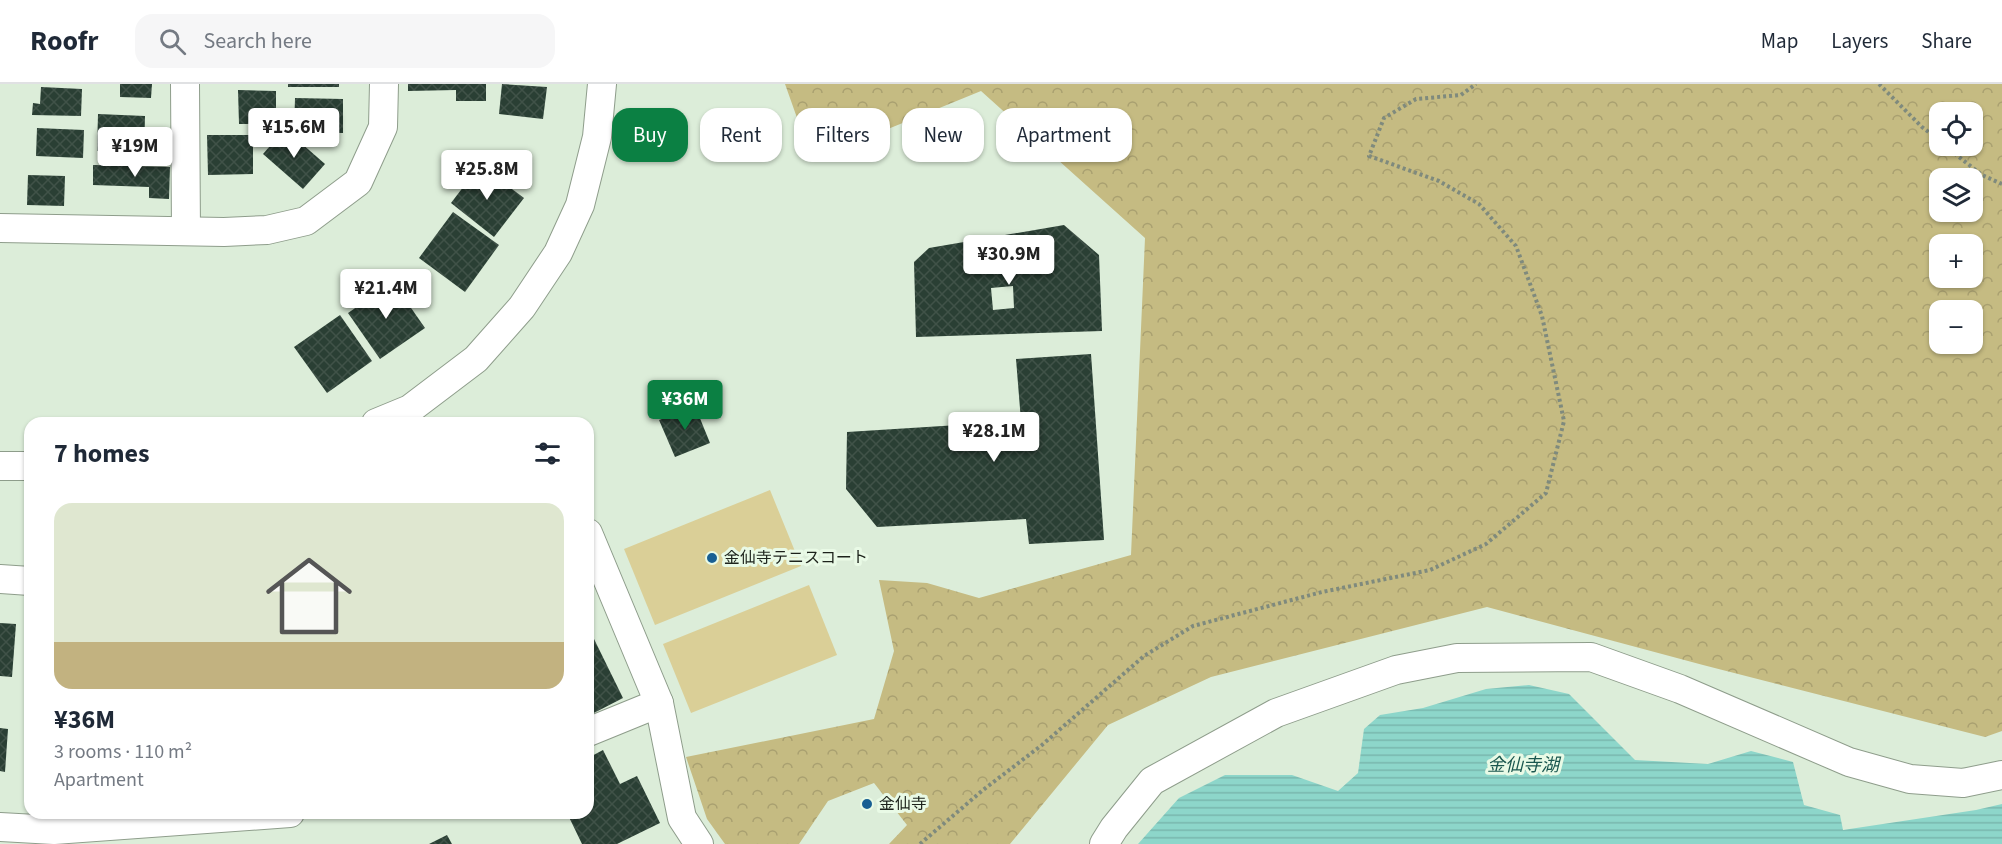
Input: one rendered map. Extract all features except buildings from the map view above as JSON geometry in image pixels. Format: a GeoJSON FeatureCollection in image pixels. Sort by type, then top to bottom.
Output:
{"type":"FeatureCollection","features":[{"type":"Feature","properties":{"kind":"street"},"geometry":{"type":"LineString","coordinates":[[185,84],[186,231]]}},
{"type":"Feature","properties":{"kind":"street"},"geometry":{"type":"LineString","coordinates":[[0,228],[267,230],[306,221],[358,182],[383,128],[384,84]]}},
{"type":"Feature","properties":{"kind":"street"},"geometry":{"type":"LineString","coordinates":[[391,417],[410,409],[476,358],[522,307],[558,253],[580,205],[597,137],[602,84]]}},
{"type":"Feature","properties":{"kind":"street"},"geometry":{"type":"LineString","coordinates":[[0,466],[24,466]]}},
{"type":"Feature","properties":{"kind":"street"},"geometry":{"type":"LineString","coordinates":[[594,547],[659,703],[682,818],[699,844]]}},
{"type":"Feature","properties":{"kind":"street"},"geometry":{"type":"LineString","coordinates":[[0,579],[24,581]]}},
{"type":"Feature","properties":{"kind":"street"},"geometry":{"type":"LineString","coordinates":[[1104,844],[1152,781],[1276,713],[1396,670],[1457,658],[1591,657],[1680,689],[1849,762],[1910,779],[1963,783],[2002,775]]}},
{"type":"Feature","properties":{"kind":"street"},"geometry":{"type":"LineString","coordinates":[[594,730],[659,703]]}},
{"type":"Feature","properties":{"kind":"street"},"geometry":{"type":"LineString","coordinates":[[0,827],[54,829],[202,819]]}},
{"type":"Feature","properties":{"kind":"path"},"geometry":{"type":"LineString","coordinates":[[920,844],[983,790],[1042,745],[1144,656],[1192,626],[1322,592],[1430,570],[1486,544],[1546,492],[1564,421],[1542,316],[1516,246],[1479,204],[1439,181],[1369,156],[1384,118],[1416,99],[1461,95],[1476,84]]}},
{"type":"Feature","properties":{"kind":"path"},"geometry":{"type":"LineString","coordinates":[[1880,84],[1929,132]]}},
{"type":"Feature","properties":{"kind":"path"},"geometry":{"type":"LineString","coordinates":[[1958,156],[1982,175],[2002,184]]}},
{"type":"Feature","properties":{"kind":"shaded area","name":"金仙寺テニスコート"},"geometry":{"type":"Polygon","coordinates":[[[770,490],[801,566],[655,625],[624,549],[770,490]]]}},
{"type":"Feature","properties":{"kind":"shaded area","name":"金仙寺テニスコート"},"geometry":{"type":"Polygon","coordinates":[[[809,585],[837,655],[691,713],[663,644],[809,585]]]}},
{"type":"Feature","properties":{"kind":"green space"},"geometry":{"type":"Polygon","coordinates":[[[785,84],[2002,84],[2002,731],[1985,737],[1487,607],[1211,677],[1108,725],[1010,844],[889,844],[907,825],[874,783],[828,801],[799,844],[725,844],[707,819],[686,757],[874,719],[894,651],[879,580],[927,583],[979,598],[1131,555],[1145,238],[1060,162],[1132,162],[1132,108],[1000,108],[981,91],[939,108],[902,108],[902,123],[890,128],[890,108],[794,109],[785,84]]]}},
{"type":"Feature","properties":{"kind":"water","name":"金仙寺湖"},"geometry":{"type":"Polygon","coordinates":[[[1529,685],[1569,694],[1635,760],[1708,764],[1751,751],[1793,762],[1804,805],[1840,815],[1843,830],[2002,804],[2002,844],[1138,844],[1179,798],[1225,775],[1292,775],[1338,791],[1358,773],[1364,729],[1380,715],[1423,708],[1486,689],[1529,685]]]}},
{"type":"Feature","properties":{"kind":"place","name":"金仙寺テニスコート"},"geometry":{"type":"Point","coordinates":[712,558]}},
{"type":"Feature","properties":{"kind":"place","name":"金仙寺"},"geometry":{"type":"Point","coordinates":[867,804]}}]}
